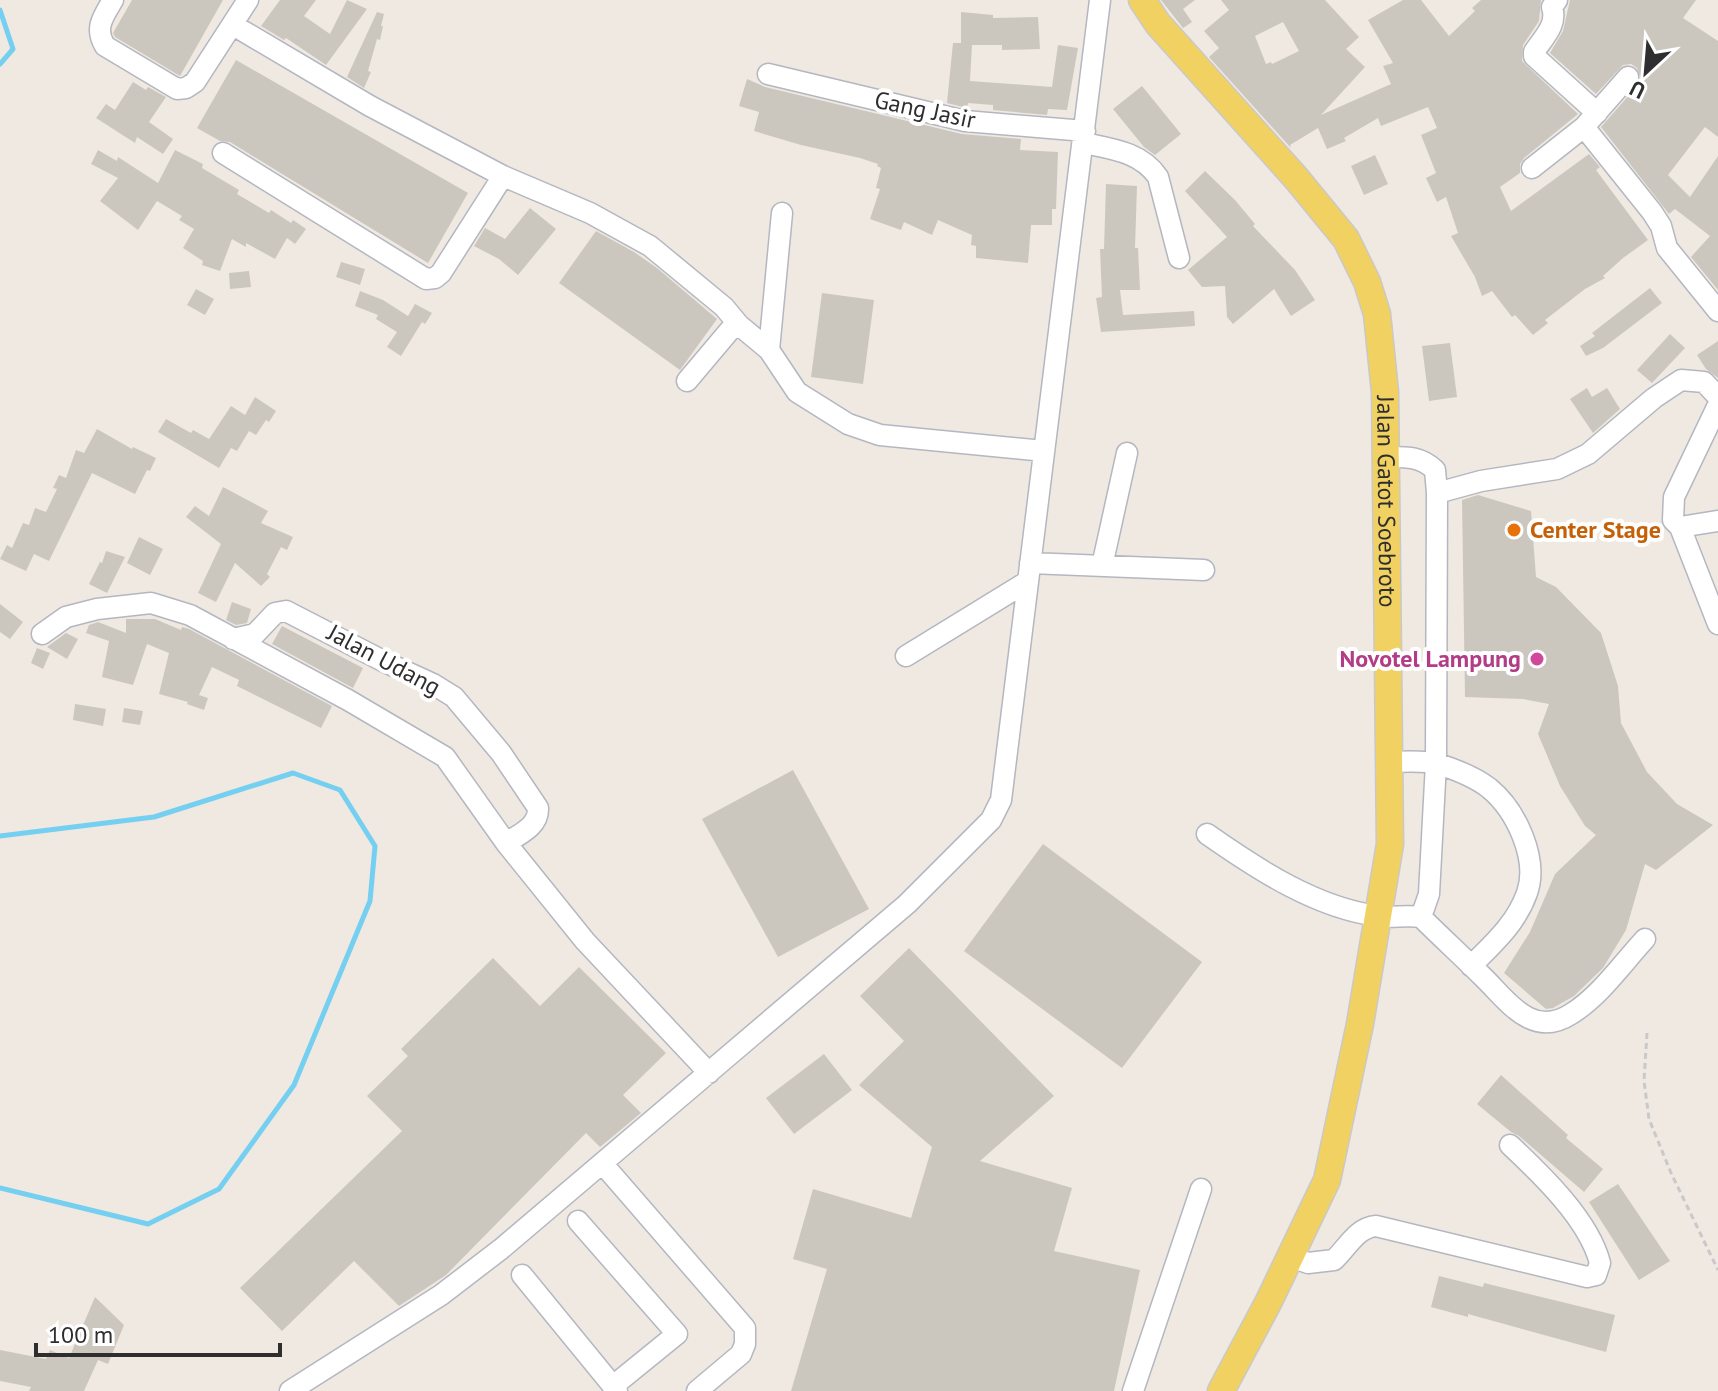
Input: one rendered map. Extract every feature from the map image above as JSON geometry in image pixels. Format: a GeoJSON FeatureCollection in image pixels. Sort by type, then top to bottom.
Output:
{"type":"FeatureCollection","features":[{"type":"Feature","properties":{"kind":"main road","name":"Jalan Gatot Soebroto"},"geometry":{"type":"LineString","coordinates":[[1142,0],[1158,24],[1296,178],[1346,239],[1367,282],[1377,314],[1385,392],[1390,844],[1380,916],[1327,1180],[1221,1391]]}},
{"type":"Feature","properties":{"kind":"street"},"geometry":{"type":"LineString","coordinates":[[113,0],[99,23],[99,36],[105,46],[177,89],[195,82],[248,0]]}},
{"type":"Feature","properties":{"kind":"street"},"geometry":{"type":"LineString","coordinates":[[290,1391],[441,1295],[501,1249],[907,904],[991,820],[1001,800],[1100,0]]}},
{"type":"Feature","properties":{"kind":"street"},"geometry":{"type":"LineString","coordinates":[[1557,0],[1552,7],[1555,15],[1553,25],[1534,56],[1591,120],[1661,226],[1667,248],[1718,311]]}},
{"type":"Feature","properties":{"kind":"street"},"geometry":{"type":"LineString","coordinates":[[233,25],[370,106],[503,176],[554,196],[650,246],[724,307],[739,325],[769,350],[797,392],[848,424],[880,435],[1044,451]]}},
{"type":"Feature","properties":{"kind":"street","name":"Gang Jasir"},"geometry":{"type":"LineString","coordinates":[[768,74],[965,121],[1084,137],[1123,151],[1151,166],[1158,177],[1179,258]]}},
{"type":"Feature","properties":{"kind":"street"},"geometry":{"type":"LineString","coordinates":[[1532,168],[1591,120],[1628,77]]}},
{"type":"Feature","properties":{"kind":"street"},"geometry":{"type":"LineString","coordinates":[[223,153],[426,279],[435,278],[441,273],[503,176]]}},
{"type":"Feature","properties":{"kind":"street"},"geometry":{"type":"LineString","coordinates":[[769,350],[782,213]]}},
{"type":"Feature","properties":{"kind":"street"},"geometry":{"type":"LineString","coordinates":[[687,381],[730,330],[739,325]]}},
{"type":"Feature","properties":{"kind":"street"},"geometry":{"type":"LineString","coordinates":[[1437,493],[1481,481],[1557,469],[1568,464],[1588,454],[1654,398],[1681,380],[1704,382],[1718,397]]}},
{"type":"Feature","properties":{"kind":"street"},"geometry":{"type":"LineString","coordinates":[[1718,405],[1674,497],[1673,520],[1680,527],[1718,624]]}},
{"type":"Feature","properties":{"kind":"street"},"geometry":{"type":"LineString","coordinates":[[1102,566],[1127,453]]}},
{"type":"Feature","properties":{"kind":"street"},"geometry":{"type":"LineString","coordinates":[[1387,457],[1418,458],[1427,462],[1435,470],[1437,493],[1436,763],[1429,894],[1421,917]]}},
{"type":"Feature","properties":{"kind":"street"},"geometry":{"type":"LineString","coordinates":[[1680,527],[1718,521]]}},
{"type":"Feature","properties":{"kind":"street"},"geometry":{"type":"LineString","coordinates":[[906,656],[1029,572],[1102,566],[1204,570]]}},
{"type":"Feature","properties":{"kind":"street"},"geometry":{"type":"LineString","coordinates":[[42,634],[66,617],[97,609],[151,603],[190,615],[348,700],[445,757],[506,843],[585,941],[709,1073]]}},
{"type":"Feature","properties":{"kind":"street","name":"Jalan Udang"},"geometry":{"type":"LineString","coordinates":[[233,639],[255,634],[275,613],[286,611],[454,697],[501,753],[538,808],[533,825],[506,843]]}},
{"type":"Feature","properties":{"kind":"street"},"geometry":{"type":"LineString","coordinates":[[1389,762],[1436,763],[1489,788],[1511,814],[1528,851],[1532,870],[1527,893],[1512,924],[1471,966]]}},
{"type":"Feature","properties":{"kind":"street"},"geometry":{"type":"LineString","coordinates":[[1207,834],[1265,874],[1345,909],[1380,916],[1421,917],[1515,1010],[1537,1021],[1553,1021],[1570,1015],[1591,998],[1645,939]]}},
{"type":"Feature","properties":{"kind":"street"},"geometry":{"type":"LineString","coordinates":[[1291,1257],[1308,1263],[1334,1260],[1365,1227],[1376,1226],[1587,1277],[1596,1275],[1600,1263],[1594,1245],[1552,1185],[1510,1145]]}},
{"type":"Feature","properties":{"kind":"street"},"geometry":{"type":"LineString","coordinates":[[602,1163],[745,1328],[741,1354],[697,1391]]}},
{"type":"Feature","properties":{"kind":"street"},"geometry":{"type":"LineString","coordinates":[[1133,1391],[1201,1189]]}},
{"type":"Feature","properties":{"kind":"street"},"geometry":{"type":"LineString","coordinates":[[522,1275],[615,1389],[677,1334],[578,1221]]}},
{"type":"Feature","properties":{"kind":"path"},"geometry":{"type":"LineString","coordinates":[[1647,1033],[1644,1081],[1649,1119],[1671,1173],[1718,1270]]}},
{"type":"Feature","properties":{"kind":"building"},"geometry":{"type":"Polygon","coordinates":[[[132,0],[223,0],[180,76],[115,37],[113,33],[132,0]]]}},
{"type":"Feature","properties":{"kind":"building"},"geometry":{"type":"Polygon","coordinates":[[[280,0],[316,0],[304,16],[330,34],[347,0],[367,9],[326,65],[286,38],[284,40],[261,26],[280,0]]]}},
{"type":"Feature","properties":{"kind":"building"},"geometry":{"type":"Polygon","coordinates":[[[1161,0],[1195,0],[1183,9],[1192,22],[1183,28],[1161,0]]]}},
{"type":"Feature","properties":{"kind":"building"},"geometry":{"type":"Polygon","coordinates":[[[1221,0],[1325,0],[1359,37],[1346,49],[1365,67],[1321,115],[1391,84],[1383,66],[1393,63],[1368,20],[1403,0],[1421,0],[1449,36],[1475,11],[1472,8],[1481,0],[1541,0],[1539,21],[1523,45],[1522,61],[1578,114],[1524,158],[1520,173],[1500,187],[1511,211],[1589,154],[1600,167],[1596,170],[1648,240],[1623,258],[1603,276],[1605,278],[1585,289],[1545,320],[1548,323],[1533,335],[1515,315],[1512,317],[1492,291],[1482,296],[1475,277],[1451,236],[1458,233],[1446,197],[1437,202],[1426,178],[1436,173],[1421,135],[1437,128],[1428,107],[1381,126],[1378,118],[1344,138],[1346,141],[1327,149],[1318,128],[1290,145],[1291,148],[1209,57],[1219,48],[1204,31],[1229,10],[1221,0]],[[1283,22],[1255,36],[1266,64],[1299,51],[1283,22]]]}},
{"type":"Feature","properties":{"kind":"building"},"geometry":{"type":"Polygon","coordinates":[[[1570,0],[1696,0],[1683,18],[1718,41],[1718,137],[1705,127],[1668,175],[1690,197],[1718,156],[1718,290],[1691,257],[1710,236],[1675,209],[1669,214],[1601,127],[1638,85],[1641,79],[1637,68],[1631,64],[1623,65],[1596,94],[1550,53],[1563,31],[1570,0]]]}},
{"type":"Feature","properties":{"kind":"building"},"geometry":{"type":"Polygon","coordinates":[[[377,12],[384,14],[383,26],[364,88],[347,77],[377,12]]]}},
{"type":"Feature","properties":{"kind":"building"},"geometry":{"type":"Polygon","coordinates":[[[961,12],[993,15],[993,18],[1038,17],[1040,49],[1002,50],[1002,45],[972,45],[970,81],[1052,87],[1058,45],[1078,48],[1067,110],[1048,109],[1047,115],[993,110],[993,105],[968,103],[967,108],[947,103],[953,43],[961,43],[961,12]]]}},
{"type":"Feature","properties":{"kind":"building"},"geometry":{"type":"Polygon","coordinates":[[[236,60],[468,193],[428,263],[230,142],[220,141],[197,128],[236,60]]]}},
{"type":"Feature","properties":{"kind":"building"},"geometry":{"type":"Polygon","coordinates":[[[747,79],[765,87],[962,134],[1021,139],[1020,150],[1058,152],[1056,209],[1052,209],[1052,225],[1031,225],[1028,263],[976,258],[976,246],[971,245],[972,235],[938,220],[932,235],[904,222],[901,230],[870,219],[880,189],[876,188],[881,168],[878,164],[754,131],[759,112],[739,106],[747,79]]]}},
{"type":"Feature","properties":{"kind":"building"},"geometry":{"type":"Polygon","coordinates":[[[133,82],[166,97],[149,122],[173,139],[163,154],[137,137],[135,143],[96,118],[106,104],[115,110],[133,82]]]}},
{"type":"Feature","properties":{"kind":"building"},"geometry":{"type":"Polygon","coordinates":[[[1142,86],[1181,134],[1155,155],[1144,147],[1113,109],[1142,86]]]}},
{"type":"Feature","properties":{"kind":"building"},"geometry":{"type":"Polygon","coordinates":[[[98,150],[117,161],[118,157],[158,183],[175,150],[203,164],[202,168],[239,190],[237,194],[269,213],[271,210],[306,229],[295,244],[287,238],[275,259],[232,239],[220,271],[202,265],[203,261],[183,248],[194,229],[179,220],[182,216],[157,201],[138,230],[100,201],[118,178],[91,164],[98,150]]]}},
{"type":"Feature","properties":{"kind":"building"},"geometry":{"type":"Polygon","coordinates":[[[1375,155],[1388,184],[1364,195],[1351,166],[1375,155]]]}},
{"type":"Feature","properties":{"kind":"building"},"geometry":{"type":"Polygon","coordinates":[[[1205,171],[1235,200],[1255,224],[1253,226],[1295,270],[1315,300],[1291,316],[1274,289],[1233,324],[1227,317],[1225,286],[1202,287],[1188,270],[1227,237],[1185,191],[1205,171]]]}},
{"type":"Feature","properties":{"kind":"building"},"geometry":{"type":"Polygon","coordinates":[[[1106,184],[1137,186],[1135,248],[1138,248],[1140,290],[1120,290],[1123,315],[1194,311],[1195,326],[1101,332],[1096,298],[1102,297],[1100,249],[1104,249],[1106,184]]]}},
{"type":"Feature","properties":{"kind":"building"},"geometry":{"type":"Polygon","coordinates":[[[530,208],[556,229],[518,275],[499,259],[474,246],[485,228],[505,239],[530,208]]]}},
{"type":"Feature","properties":{"kind":"building"},"geometry":{"type":"Polygon","coordinates":[[[596,231],[657,268],[717,319],[680,370],[559,283],[596,231]]]}},
{"type":"Feature","properties":{"kind":"building"},"geometry":{"type":"Polygon","coordinates":[[[341,262],[365,269],[360,285],[336,277],[341,262]]]}},
{"type":"Feature","properties":{"kind":"building"},"geometry":{"type":"Polygon","coordinates":[[[249,271],[251,287],[230,289],[229,273],[249,271]]]}},
{"type":"Feature","properties":{"kind":"building"},"geometry":{"type":"Polygon","coordinates":[[[1650,288],[1662,303],[1603,348],[1586,356],[1580,346],[1595,336],[1592,333],[1650,288]]]}},
{"type":"Feature","properties":{"kind":"building"},"geometry":{"type":"Polygon","coordinates":[[[196,289],[214,299],[205,315],[187,305],[196,289]]]}},
{"type":"Feature","properties":{"kind":"building"},"geometry":{"type":"Polygon","coordinates":[[[360,291],[383,300],[408,316],[415,304],[432,313],[425,324],[422,322],[401,356],[387,347],[397,332],[376,319],[378,315],[355,306],[360,291]]]}},
{"type":"Feature","properties":{"kind":"building"},"geometry":{"type":"Polygon","coordinates":[[[822,293],[874,300],[863,384],[811,377],[822,293]]]}},
{"type":"Feature","properties":{"kind":"building"},"geometry":{"type":"Polygon","coordinates":[[[1670,334],[1685,348],[1652,383],[1637,370],[1670,334]]]}},
{"type":"Feature","properties":{"kind":"building"},"geometry":{"type":"Polygon","coordinates":[[[1718,341],[1718,378],[1706,369],[1697,355],[1718,341]]]}},
{"type":"Feature","properties":{"kind":"building"},"geometry":{"type":"Polygon","coordinates":[[[1450,343],[1457,397],[1429,401],[1422,346],[1450,343]]]}},
{"type":"Feature","properties":{"kind":"building"},"geometry":{"type":"Polygon","coordinates":[[[1587,388],[1592,397],[1607,388],[1620,409],[1593,433],[1570,399],[1587,388]]]}},
{"type":"Feature","properties":{"kind":"building"},"geometry":{"type":"Polygon","coordinates":[[[255,397],[276,411],[256,435],[249,431],[237,451],[231,448],[219,468],[158,432],[166,419],[209,439],[231,406],[245,415],[255,397]]]}},
{"type":"Feature","properties":{"kind":"building"},"geometry":{"type":"Polygon","coordinates":[[[97,429],[132,449],[156,458],[135,494],[92,473],[49,561],[34,554],[26,571],[0,559],[7,545],[12,548],[23,523],[29,525],[35,508],[46,512],[57,489],[53,488],[59,475],[66,478],[76,450],[84,453],[97,429]]]}},
{"type":"Feature","properties":{"kind":"building"},"geometry":{"type":"Polygon","coordinates":[[[223,487],[268,511],[261,523],[293,537],[287,550],[281,547],[267,574],[270,577],[261,586],[235,563],[216,602],[198,593],[221,544],[186,517],[195,506],[209,516],[223,487]]]}},
{"type":"Feature","properties":{"kind":"building","name":"Novotel Lampung"},"geometry":{"type":"Polygon","coordinates":[[[1478,495],[1531,511],[1536,577],[1556,587],[1601,633],[1618,686],[1621,723],[1647,772],[1677,804],[1713,825],[1656,870],[1645,864],[1626,930],[1603,968],[1574,996],[1546,1009],[1504,973],[1530,932],[1555,874],[1596,835],[1585,826],[1560,786],[1538,734],[1549,704],[1523,699],[1465,697],[1462,500],[1478,495]]]}},
{"type":"Feature","properties":{"kind":"building"},"geometry":{"type":"Polygon","coordinates":[[[139,537],[163,549],[150,575],[127,563],[139,537]]]}},
{"type":"Feature","properties":{"kind":"building"},"geometry":{"type":"Polygon","coordinates":[[[106,551],[125,557],[107,593],[89,584],[106,551]]]}},
{"type":"Feature","properties":{"kind":"building"},"geometry":{"type":"Polygon","coordinates":[[[232,602],[251,609],[247,623],[236,625],[226,620],[232,602]]]}},
{"type":"Feature","properties":{"kind":"building"},"geometry":{"type":"Polygon","coordinates":[[[0,604],[23,622],[10,639],[0,632],[0,604]]]}},
{"type":"Feature","properties":{"kind":"building"},"geometry":{"type":"Polygon","coordinates":[[[126,619],[155,619],[181,630],[182,627],[189,629],[332,706],[321,728],[237,686],[239,680],[212,667],[199,695],[208,698],[204,710],[159,694],[169,653],[147,644],[133,685],[102,677],[109,641],[86,633],[89,625],[98,622],[126,633],[126,619]]]}},
{"type":"Feature","properties":{"kind":"building"},"geometry":{"type":"Polygon","coordinates":[[[282,626],[363,668],[353,688],[272,644],[282,626]]]}},
{"type":"Feature","properties":{"kind":"building"},"geometry":{"type":"Polygon","coordinates":[[[66,633],[78,639],[67,659],[47,647],[66,633]]]}},
{"type":"Feature","properties":{"kind":"building"},"geometry":{"type":"Polygon","coordinates":[[[37,648],[50,653],[43,669],[31,663],[37,648]]]}},
{"type":"Feature","properties":{"kind":"building"},"geometry":{"type":"Polygon","coordinates":[[[75,704],[106,709],[103,726],[73,720],[75,704]]]}},
{"type":"Feature","properties":{"kind":"building"},"geometry":{"type":"Polygon","coordinates":[[[124,708],[143,711],[140,725],[122,722],[124,708]]]}},
{"type":"Feature","properties":{"kind":"building"},"geometry":{"type":"Polygon","coordinates":[[[793,770],[869,909],[778,957],[702,819],[793,770]]]}},
{"type":"Feature","properties":{"kind":"building"},"geometry":{"type":"Polygon","coordinates":[[[1043,844],[1202,962],[1122,1068],[964,951],[1043,844]]]}},
{"type":"Feature","properties":{"kind":"building"},"geometry":{"type":"Polygon","coordinates":[[[909,948],[1054,1096],[980,1161],[1072,1188],[1054,1251],[1140,1270],[1114,1391],[791,1391],[827,1269],[793,1259],[813,1189],[911,1218],[932,1147],[859,1085],[904,1041],[860,996],[909,948]]]}},
{"type":"Feature","properties":{"kind":"building"},"geometry":{"type":"Polygon","coordinates":[[[493,958],[540,1006],[579,967],[666,1053],[623,1095],[641,1113],[600,1147],[586,1133],[446,1275],[399,1306],[354,1261],[282,1331],[240,1288],[402,1131],[367,1096],[408,1056],[401,1049],[493,958]]]}},
{"type":"Feature","properties":{"kind":"building"},"geometry":{"type":"Polygon","coordinates":[[[824,1054],[852,1090],[794,1134],[766,1098],[824,1054]]]}},
{"type":"Feature","properties":{"kind":"building"},"geometry":{"type":"Polygon","coordinates":[[[1501,1075],[1603,1169],[1584,1192],[1477,1104],[1501,1075]]]}},
{"type":"Feature","properties":{"kind":"building"},"geometry":{"type":"Polygon","coordinates":[[[1618,1184],[1670,1261],[1639,1280],[1589,1202],[1618,1184]]]}},
{"type":"Feature","properties":{"kind":"building"},"geometry":{"type":"Polygon","coordinates":[[[1439,1276],[1483,1287],[1484,1283],[1615,1315],[1606,1352],[1468,1314],[1468,1317],[1431,1307],[1439,1276]]]}},
{"type":"Feature","properties":{"kind":"building"},"geometry":{"type":"Polygon","coordinates":[[[95,1297],[124,1325],[108,1364],[98,1360],[84,1391],[29,1391],[31,1387],[0,1381],[0,1350],[46,1359],[50,1350],[69,1358],[95,1297]]]}},
{"type":"Feature","properties":{"kind":"waterway"},"geometry":{"type":"LineString","coordinates":[[0,10],[13,49],[0,64]]}},
{"type":"Feature","properties":{"kind":"waterway"},"geometry":{"type":"LineString","coordinates":[[0,836],[154,817],[293,773],[340,790],[375,846],[370,901],[294,1085],[219,1189],[148,1224],[0,1188]]}},
{"type":"Feature","properties":{"kind":"place","name":"Center Stage"},"geometry":{"type":"Point","coordinates":[1514,530]}},
{"type":"Feature","properties":{"kind":"place","name":"Novotel Lampung"},"geometry":{"type":"Point","coordinates":[1537,659]}}]}
